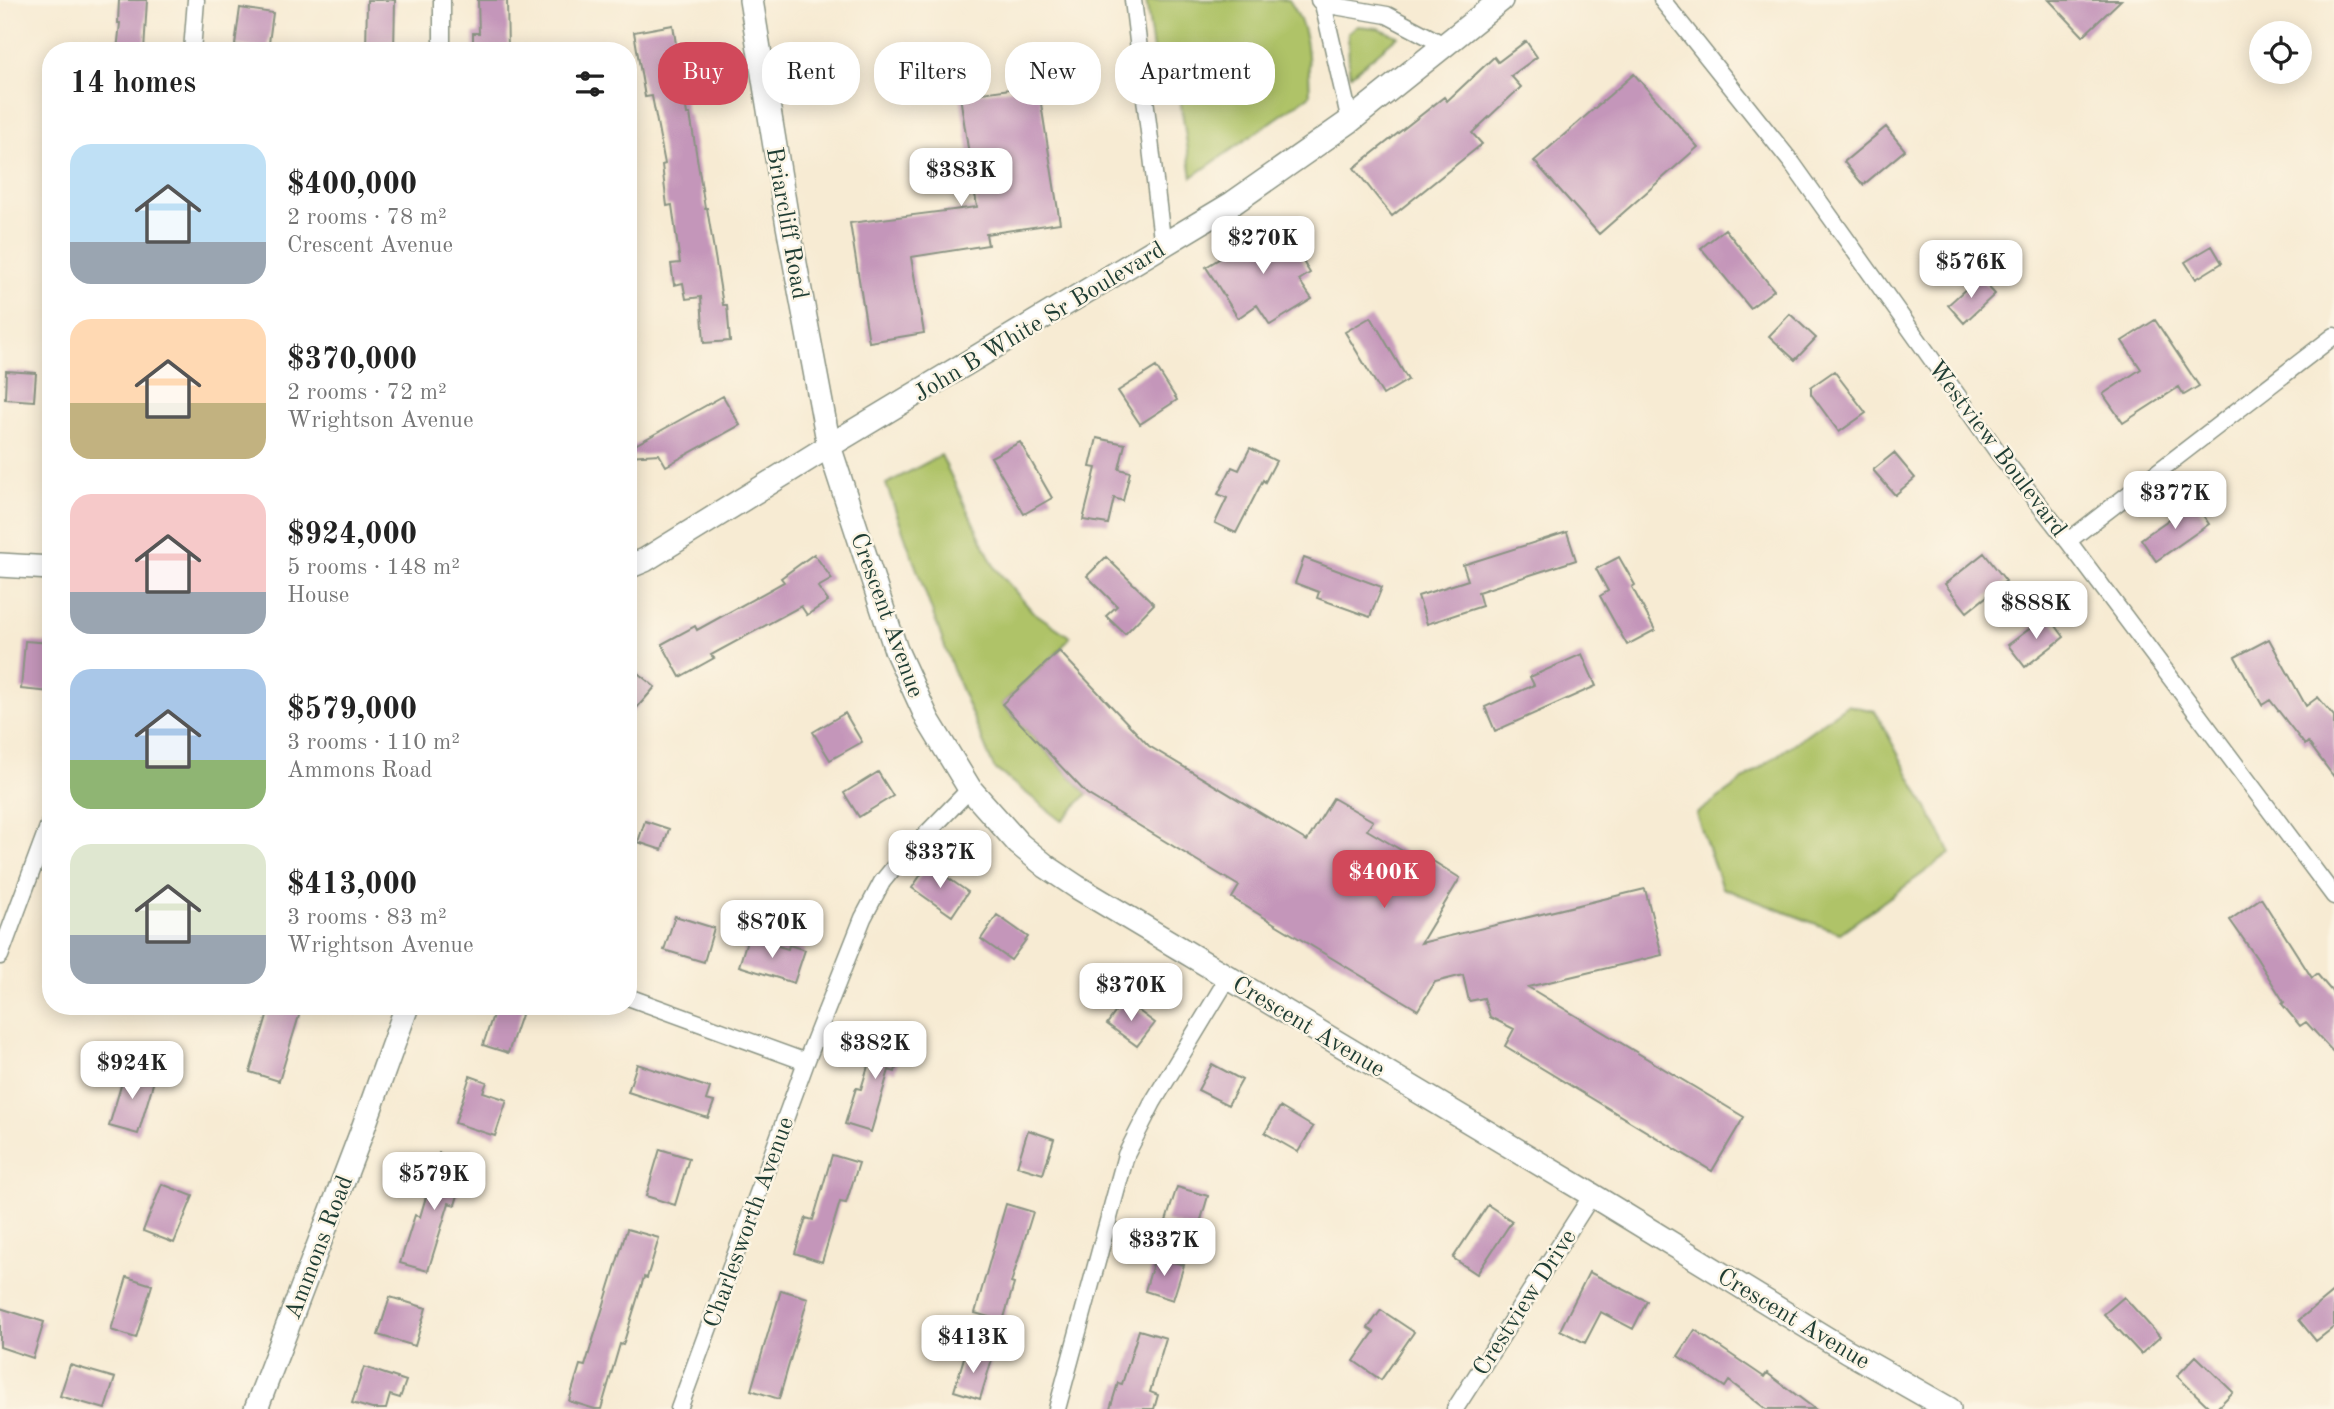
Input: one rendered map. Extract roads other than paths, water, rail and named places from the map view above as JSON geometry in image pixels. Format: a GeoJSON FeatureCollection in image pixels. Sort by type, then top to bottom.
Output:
{"type":"FeatureCollection","features":[{"type":"Feature","properties":{"kind":"street"},"geometry":{"type":"LineString","coordinates":[[193,42],[196,0]]}},
{"type":"Feature","properties":{"kind":"street"},"geometry":{"type":"LineString","coordinates":[[442,0],[442,42]]}},
{"type":"Feature","properties":{"kind":"street","name":"Briarcliff Road"},"geometry":{"type":"LineString","coordinates":[[751,0],[788,226],[829,446]]}},
{"type":"Feature","properties":{"kind":"street"},"geometry":{"type":"LineString","coordinates":[[1133,0],[1163,247]]}},
{"type":"Feature","properties":{"kind":"street","name":"John B White Sr Boulevard"},"geometry":{"type":"LineString","coordinates":[[637,563],[1163,247],[1281,171],[1350,121],[1501,0]]}},
{"type":"Feature","properties":{"kind":"street","name":"Westview Boulevard"},"geometry":{"type":"LineString","coordinates":[[1662,0],[1793,163],[1997,451],[2068,541],[2334,896]]}},
{"type":"Feature","properties":{"kind":"street"},"geometry":{"type":"LineString","coordinates":[[1350,121],[1321,2],[1387,15],[1444,45]]}},
{"type":"Feature","properties":{"kind":"street"},"geometry":{"type":"LineString","coordinates":[[2068,541],[2334,336]]}},
{"type":"Feature","properties":{"kind":"street","name":"Crescent Avenue"},"geometry":{"type":"LineString","coordinates":[[829,446],[905,674],[928,720],[970,789],[1019,844],[1047,867],[1228,978],[1847,1351],[1949,1409]]}},
{"type":"Feature","properties":{"kind":"street"},"geometry":{"type":"LineString","coordinates":[[0,565],[42,567]]}},
{"type":"Feature","properties":{"kind":"street","name":"Charlesworth Avenue"},"geometry":{"type":"LineString","coordinates":[[679,1409],[806,1062],[863,918],[877,891],[895,866],[970,789]]}},
{"type":"Feature","properties":{"kind":"street"},"geometry":{"type":"LineString","coordinates":[[0,956],[42,843]]}},
{"type":"Feature","properties":{"kind":"street"},"geometry":{"type":"LineString","coordinates":[[1057,1409],[1126,1155],[1153,1102],[1228,978]]}},
{"type":"Feature","properties":{"kind":"street"},"geometry":{"type":"LineString","coordinates":[[637,1000],[806,1062]]}},
{"type":"Feature","properties":{"kind":"street","name":"Ammons Road"},"geometry":{"type":"LineString","coordinates":[[256,1409],[404,1015]]}},
{"type":"Feature","properties":{"kind":"street","name":"Crestview Drive"},"geometry":{"type":"LineString","coordinates":[[1455,1409],[1592,1195]]}}]}
